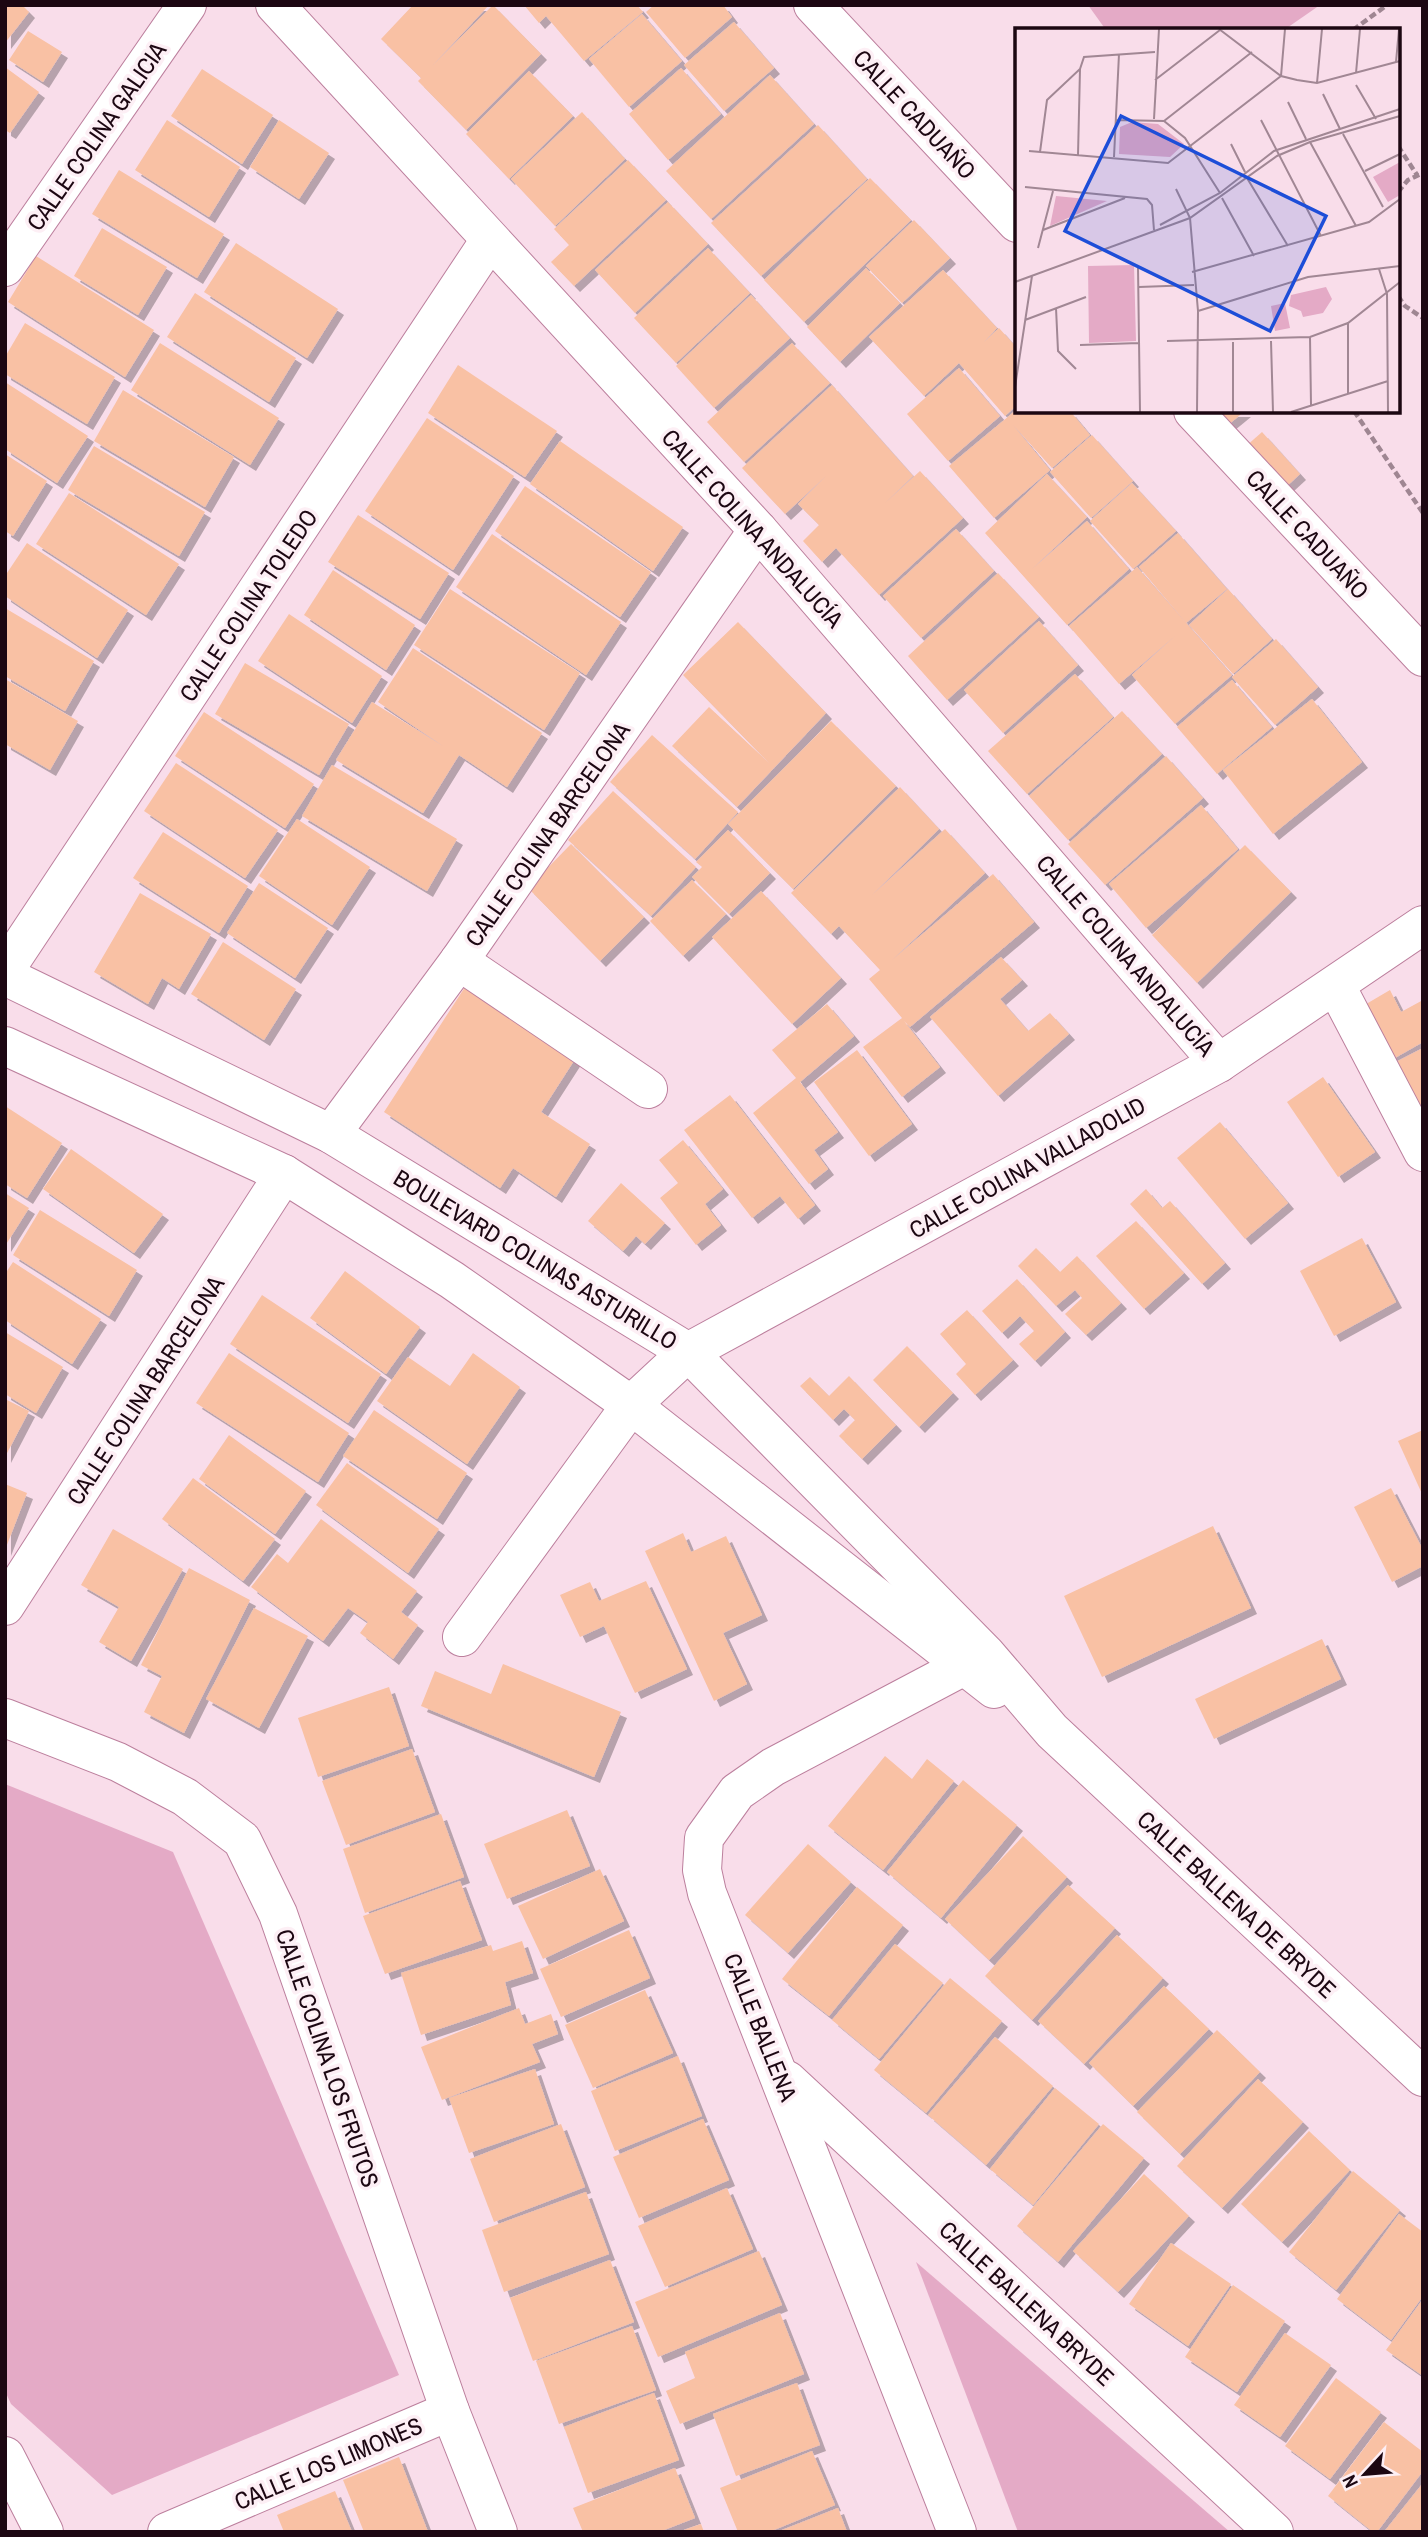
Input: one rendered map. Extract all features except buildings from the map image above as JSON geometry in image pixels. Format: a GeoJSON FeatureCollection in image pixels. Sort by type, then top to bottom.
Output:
{"type":"FeatureCollection","features":[{"type":"Feature","properties":{"kind":"street","name":"CALLE COLINA GALICIA"},"geometry":{"type":"LineString","coordinates":[[5,267],[187,5]]}},
{"type":"Feature","properties":{"kind":"street","name":"CALLE COLINA ANDALUCÍA"},"geometry":{"type":"LineString","coordinates":[[275,5],[758,530],[1219,1063]]}},
{"type":"Feature","properties":{"kind":"street","name":"CALLE CADUAÑO"},"geometry":{"type":"LineString","coordinates":[[813,5],[1015,221]]}},
{"type":"Feature","properties":{"kind":"street","name":"CALLE COLINA TOLEDO"},"geometry":{"type":"LineString","coordinates":[[5,970],[490,240]]}},
{"type":"Feature","properties":{"kind":"street","name":"CALLE CADUAÑO"},"geometry":{"type":"LineString","coordinates":[[1195,413],[1423,657]]}},
{"type":"Feature","properties":{"kind":"street","name":"CALLE COLINA BARCELONA"},"geometry":{"type":"LineString","coordinates":[[331,1134],[459,961],[758,530]]}},
{"type":"Feature","properties":{"kind":"street","name":"CALLE COLINA VALLADOLID"},"geometry":{"type":"LineString","coordinates":[[462,1637],[631,1405],[688,1352],[1219,1063],[1423,925]]}},
{"type":"Feature","properties":{"kind":"street"},"geometry":{"type":"LineString","coordinates":[[459,961],[648,1089]]}},
{"type":"Feature","properties":{"kind":"street","name":"BOULEVARD COLINAS ASTURILLO"},"geometry":{"type":"LineString","coordinates":[[5,976],[331,1134],[688,1352],[974,1660]]}},
{"type":"Feature","properties":{"kind":"street"},"geometry":{"type":"LineString","coordinates":[[1336,986],[1423,1152]]}},
{"type":"Feature","properties":{"kind":"street"},"geometry":{"type":"LineString","coordinates":[[5,1046],[284,1174],[452,1280],[631,1405],[974,1660]]}},
{"type":"Feature","properties":{"kind":"street","name":"CALLE COLINA BARCELONA"},"geometry":{"type":"LineString","coordinates":[[5,1606],[284,1174]]}},
{"type":"Feature","properties":{"kind":"street","name":"CALLE BALLENA DE BRYDE"},"geometry":{"type":"LineString","coordinates":[[974,1660],[1423,2077]]}},
{"type":"Feature","properties":{"kind":"street","name":"CALLE BALLENA"},"geometry":{"type":"LineString","coordinates":[[957,2532],[780,2073],[707,1893],[702,1870],[704,1838],[737,1792],[773,1768],[974,1660]]}},
{"type":"Feature","properties":{"kind":"street","name":"CALLE COLINA LOS FRUTOS"},"geometry":{"type":"LineString","coordinates":[[5,1718],[118,1762],[186,1797],[242,1840],[278,1914],[450,2411],[498,2532]]}},
{"type":"Feature","properties":{"kind":"street","name":"CALLE BALLENA BRYDE"},"geometry":{"type":"LineString","coordinates":[[780,2073],[1273,2532]]}},
{"type":"Feature","properties":{"kind":"street","name":"CALLE LOS LIMONES"},"geometry":{"type":"LineString","coordinates":[[167,2532],[450,2411]]}},
{"type":"Feature","properties":{"kind":"street"},"geometry":{"type":"LineString","coordinates":[[5,2456],[44,2532]]}},
{"type":"Feature","properties":{"kind":"path"},"geometry":{"type":"LineString","coordinates":[[1356,28],[1387,5]]}},
{"type":"Feature","properties":{"kind":"path"},"geometry":{"type":"LineString","coordinates":[[1400,149],[1420,174],[1400,190]]}},
{"type":"Feature","properties":{"kind":"path"},"geometry":{"type":"LineString","coordinates":[[1400,299],[1405,306],[1423,318]]}},
{"type":"Feature","properties":{"kind":"path"},"geometry":{"type":"LineString","coordinates":[[1355,413],[1423,513]]}},
{"type":"Feature","properties":{"kind":"shaded area"},"geometry":{"type":"Polygon","coordinates":[[[1088,5],[1320,5],[1287,28],[1105,28],[1088,5]]]}},
{"type":"Feature","properties":{"kind":"shaded area"},"geometry":{"type":"Polygon","coordinates":[[[5,1784],[173,1852],[399,2375],[112,2495],[11,2404],[5,2391],[5,1784]]]}},
{"type":"Feature","properties":{"kind":"shaded area"},"geometry":{"type":"Polygon","coordinates":[[[916,2262],[1230,2532],[1018,2532],[916,2262]]]}}]}
